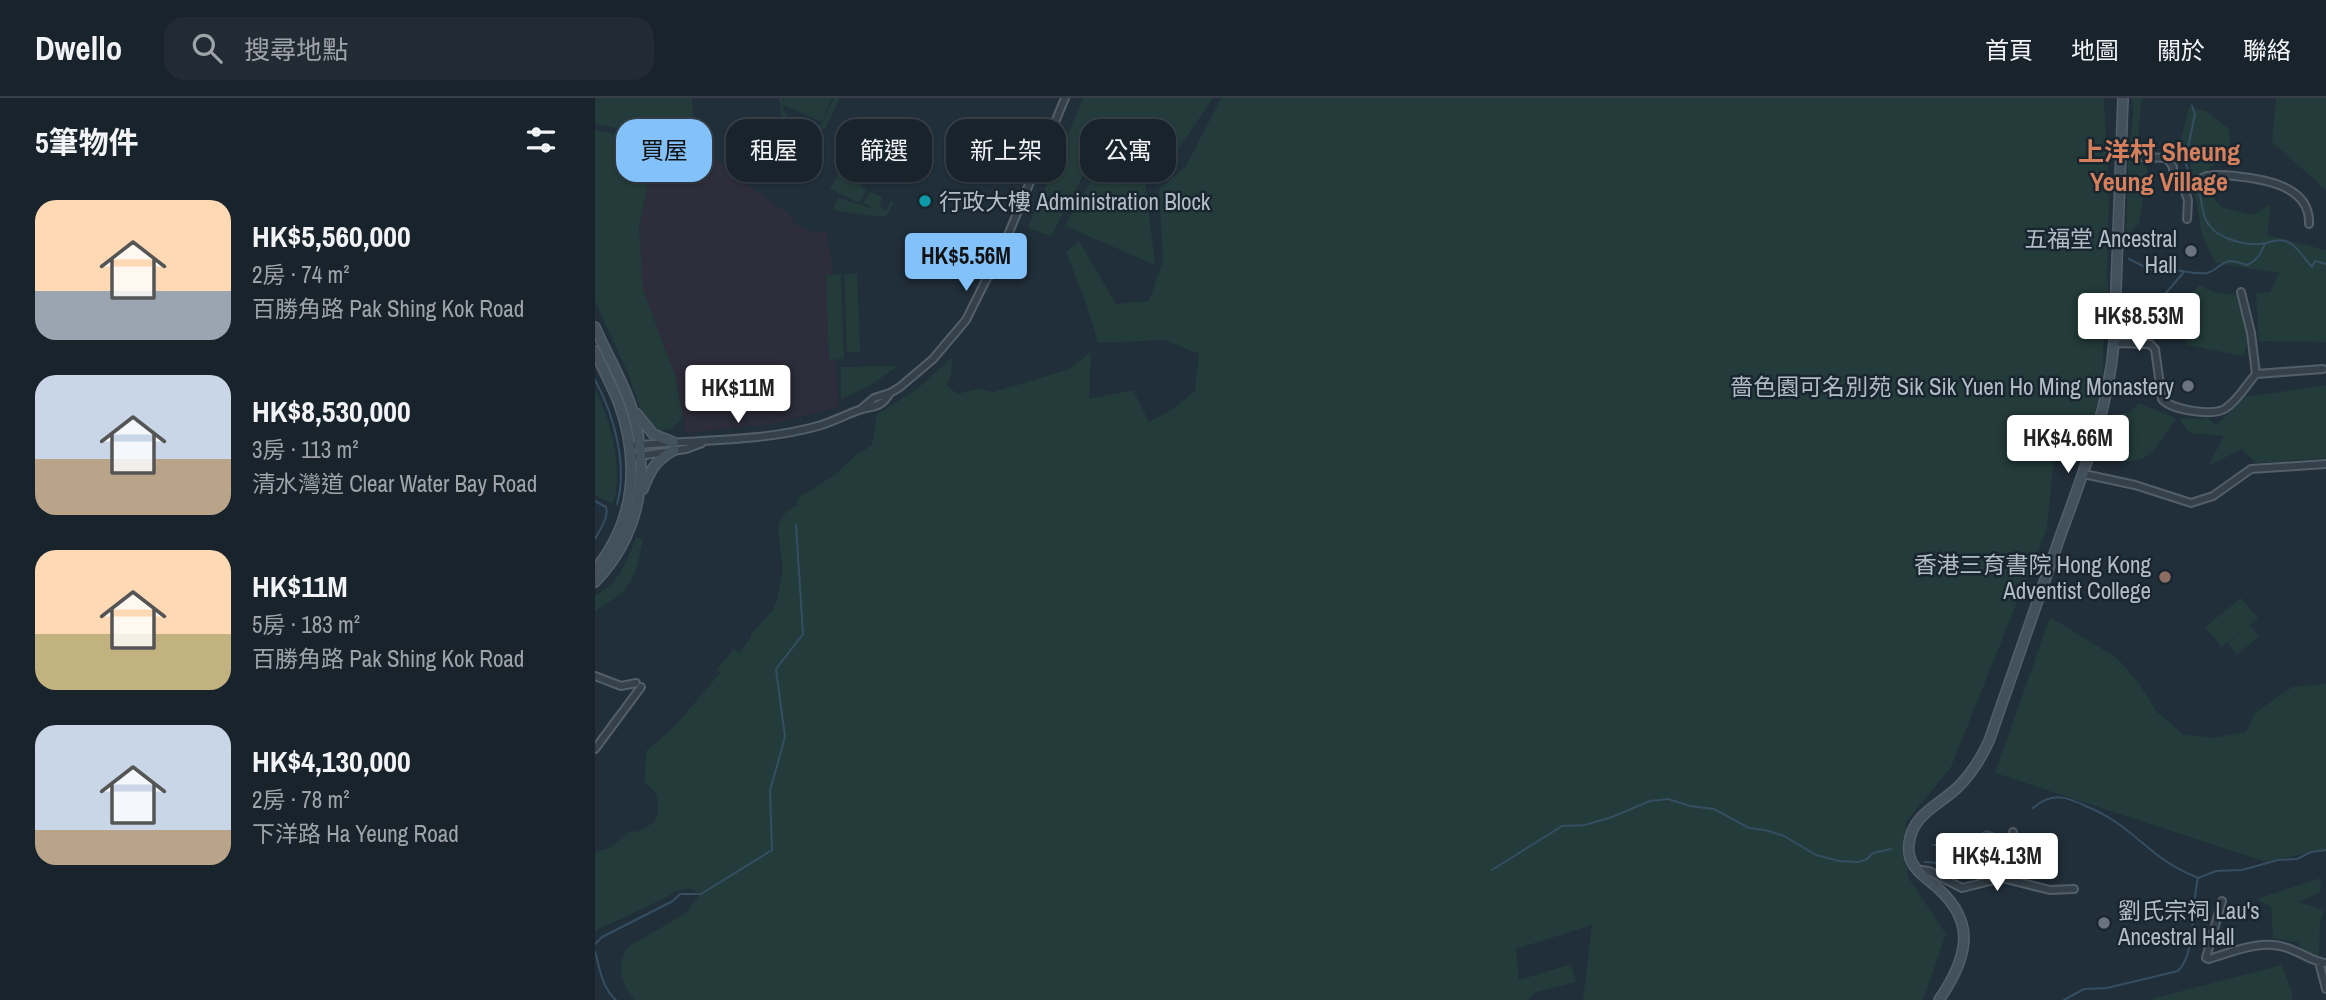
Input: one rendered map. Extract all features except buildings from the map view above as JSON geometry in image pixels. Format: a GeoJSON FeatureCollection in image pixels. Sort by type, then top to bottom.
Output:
{"type":"FeatureCollection","features":[{"type":"Feature","properties":{"kind":"main road"},"geometry":{"type":"LineString","coordinates":[[1939,1000],[1961,961],[1964,926],[1962,918],[1952,905],[1911,861],[1911,834],[1927,810],[1959,786],[1977,765],[1989,741],[2084,474],[2102,413],[2111,373],[2114,342],[2123,98]]}},
{"type":"Feature","properties":{"kind":"main road"},"geometry":{"type":"LineString","coordinates":[[595,327],[630,403],[653,435],[674,446],[655,465],[620,549],[595,582]]}},
{"type":"Feature","properties":{"kind":"main road"},"geometry":{"type":"LineString","coordinates":[[595,351],[636,446]]}},
{"type":"Feature","properties":{"kind":"main road"},"geometry":{"type":"LineString","coordinates":[[630,403],[640,497]]}},
{"type":"Feature","properties":{"kind":"main road"},"geometry":{"type":"LineString","coordinates":[[595,570],[611,547],[623,519],[636,456]]}},
{"type":"Feature","properties":{"kind":"street"},"geometry":{"type":"LineString","coordinates":[[996,256],[1008,235],[1065,98]]}},
{"type":"Feature","properties":{"kind":"street"},"geometry":{"type":"LineString","coordinates":[[2121,144],[2141,157],[2167,158],[2173,167],[2173,179],[2184,189],[2188,200],[2187,219]]}},
{"type":"Feature","properties":{"kind":"street"},"geometry":{"type":"LineString","coordinates":[[2184,189],[2191,188],[2206,176],[2265,179],[2286,187],[2300,200],[2310,212],[2309,224]]}},
{"type":"Feature","properties":{"kind":"street"},"geometry":{"type":"LineString","coordinates":[[636,456],[674,446],[685,440],[706,442],[800,430],[831,422],[861,409],[874,398],[890,393],[916,375],[954,336],[975,304],[987,278],[1000,267],[1001,259],[996,256],[988,256],[985,260],[987,278]]}},
{"type":"Feature","properties":{"kind":"street"},"geometry":{"type":"LineString","coordinates":[[2241,292],[2251,333],[2256,374]]}},
{"type":"Feature","properties":{"kind":"street"},"geometry":{"type":"LineString","coordinates":[[2114,342],[2138,340],[2139,332]]}},
{"type":"Feature","properties":{"kind":"street"},"geometry":{"type":"LineString","coordinates":[[2114,342],[2150,344],[2155,349],[2162,399],[2167,405],[2176,408],[2216,412],[2225,409],[2256,374],[2323,369]]}},
{"type":"Feature","properties":{"kind":"street"},"geometry":{"type":"LineString","coordinates":[[636,446],[674,446]]}},
{"type":"Feature","properties":{"kind":"street"},"geometry":{"type":"LineString","coordinates":[[2084,474],[2135,485],[2192,503],[2213,496],[2251,469],[2326,464]]}},
{"type":"Feature","properties":{"kind":"street"},"geometry":{"type":"LineString","coordinates":[[595,676],[621,686],[639,685],[595,749]]}},
{"type":"Feature","properties":{"kind":"street"},"geometry":{"type":"LineString","coordinates":[[2013,832],[2014,880]]}},
{"type":"Feature","properties":{"kind":"street"},"geometry":{"type":"LineString","coordinates":[[1922,873],[1933,873],[1962,888],[1999,879],[2014,880],[2050,890],[2074,888]]}},
{"type":"Feature","properties":{"kind":"street"},"geometry":{"type":"LineString","coordinates":[[2223,901],[2206,958],[2255,945],[2271,944],[2288,948],[2323,963],[2326,989]]}},
{"type":"Feature","properties":{"kind":"shaded area"},"geometry":{"type":"Polygon","coordinates":[[[712,155],[726,167],[726,182],[744,182],[789,214],[795,224],[808,231],[826,232],[832,264],[838,407],[772,424],[686,433],[675,375],[643,290],[639,229],[648,182],[712,182],[712,155]]]}},
{"type":"Feature","properties":{"kind":"green space"},"geometry":{"type":"Polygon","coordinates":[[[595,98],[692,98],[693,119],[616,119],[616,128],[595,124],[595,98]]]}},
{"type":"Feature","properties":{"kind":"green space"},"geometry":{"type":"Polygon","coordinates":[[[779,98],[783,98],[783,102],[785,98],[832,98],[822,122],[822,119],[815,119],[783,105],[790,119],[782,119],[779,98]]]}},
{"type":"Feature","properties":{"kind":"green space"},"geometry":{"type":"Polygon","coordinates":[[[834,98],[840,98],[822,130],[822,123],[834,98]]]}},
{"type":"Feature","properties":{"kind":"green space"},"geometry":{"type":"Polygon","coordinates":[[[1083,98],[1213,98],[1176,152],[1176,119],[1080,119],[1080,181],[1051,236],[1028,228],[1047,182],[1066,182],[1066,138],[1083,98]]]}},
{"type":"Feature","properties":{"kind":"green space"},"geometry":{"type":"Polygon","coordinates":[[[1221,98],[2104,98],[2109,197],[2107,275],[2110,313],[2103,348],[2103,379],[2093,419],[2056,435],[2047,528],[1951,767],[1906,822],[1908,877],[1946,934],[1923,1000],[1583,1000],[1592,925],[1516,949],[1519,980],[1571,964],[1576,982],[1534,993],[1528,1000],[636,1000],[631,995],[624,982],[621,967],[628,947],[684,914],[701,894],[689,888],[676,891],[595,931],[595,852],[610,848],[629,832],[640,831],[654,822],[658,813],[658,801],[654,791],[645,783],[646,751],[673,728],[720,673],[717,669],[734,649],[739,653],[751,634],[772,611],[783,570],[778,530],[786,512],[797,505],[798,498],[833,476],[856,455],[872,445],[877,414],[917,389],[952,357],[947,385],[957,394],[978,389],[993,392],[1067,370],[1091,352],[1089,399],[1133,390],[1149,422],[1167,413],[1195,391],[1199,354],[1165,340],[1098,343],[1066,252],[1079,241],[1116,304],[1149,301],[1163,260],[1159,189],[1167,182],[1176,182],[1176,175],[1186,166],[1221,98]]]}},
{"type":"Feature","properties":{"kind":"green space"},"geometry":{"type":"Polygon","coordinates":[[[2132,98],[2144,98],[2141,103],[2138,141],[2148,171],[2139,223],[2126,238],[2128,163],[2133,115],[2132,98]]]}},
{"type":"Feature","properties":{"kind":"green space"},"geometry":{"type":"Polygon","coordinates":[[[2276,98],[2326,98],[2326,190],[2272,142],[2276,98]]]}},
{"type":"Feature","properties":{"kind":"green space"},"geometry":{"type":"Polygon","coordinates":[[[2189,107],[2206,111],[2229,129],[2231,150],[2217,156],[2215,164],[2191,183],[2191,164],[2179,147],[2189,107]]]}},
{"type":"Feature","properties":{"kind":"green space"},"geometry":{"type":"Polygon","coordinates":[[[595,130],[616,134],[616,182],[648,182],[639,229],[643,290],[675,375],[683,417],[673,428],[660,431],[650,425],[643,416],[627,371],[595,301],[595,130]]]}},
{"type":"Feature","properties":{"kind":"green space"},"geometry":{"type":"Polygon","coordinates":[[[836,178],[836,182],[863,182],[860,187],[867,190],[859,203],[830,189],[836,178]]]}},
{"type":"Feature","properties":{"kind":"green space"},"geometry":{"type":"Polygon","coordinates":[[[1090,182],[1145,182],[1155,265],[1065,226],[1090,182]]]}},
{"type":"Feature","properties":{"kind":"green space"},"geometry":{"type":"Polygon","coordinates":[[[2203,184],[2221,207],[2253,215],[2271,204],[2267,235],[2326,250],[2326,342],[2259,341],[2256,293],[2270,292],[2279,273],[2216,263],[2202,235],[2193,191],[2203,184]]]}},
{"type":"Feature","properties":{"kind":"green space"},"geometry":{"type":"Polygon","coordinates":[[[870,192],[882,197],[880,207],[886,210],[891,201],[894,202],[886,217],[833,209],[838,198],[871,208],[863,203],[870,192]]]}},
{"type":"Feature","properties":{"kind":"green space"},"geometry":{"type":"Polygon","coordinates":[[[841,274],[844,359],[829,360],[826,275],[841,274]]]}},
{"type":"Feature","properties":{"kind":"green space"},"geometry":{"type":"Polygon","coordinates":[[[844,274],[857,274],[860,352],[847,352],[844,274]]]}},
{"type":"Feature","properties":{"kind":"green space"},"geometry":{"type":"Polygon","coordinates":[[[2199,285],[2217,293],[2242,295],[2251,323],[2244,356],[2185,345],[2193,318],[2173,312],[2199,285]]]}},
{"type":"Feature","properties":{"kind":"green space"},"geometry":{"type":"Polygon","coordinates":[[[898,366],[868,387],[841,399],[841,367],[898,366]]]}},
{"type":"Feature","properties":{"kind":"green space"},"geometry":{"type":"Polygon","coordinates":[[[2326,385],[2326,458],[2256,463],[2242,449],[2208,466],[2224,436],[2190,433],[2179,419],[2208,418],[2216,426],[2245,397],[2326,385]]]}},
{"type":"Feature","properties":{"kind":"green space"},"geometry":{"type":"Polygon","coordinates":[[[595,389],[611,430],[614,446],[617,477],[613,504],[595,495],[595,389]]]}},
{"type":"Feature","properties":{"kind":"green space"},"geometry":{"type":"Polygon","coordinates":[[[2138,403],[2176,418],[2147,457],[2128,461],[2099,456],[2110,416],[2131,412],[2138,403]]]}},
{"type":"Feature","properties":{"kind":"green space"},"geometry":{"type":"Polygon","coordinates":[[[636,537],[643,540],[634,575],[617,597],[595,611],[595,596],[617,578],[636,537]]]}},
{"type":"Feature","properties":{"kind":"green space"},"geometry":{"type":"Polygon","coordinates":[[[2241,598],[2258,618],[2250,625],[2259,636],[2237,655],[2228,644],[2238,634],[2222,647],[2205,627],[2241,598]]]}},
{"type":"Feature","properties":{"kind":"green space"},"geometry":{"type":"Polygon","coordinates":[[[2050,617],[2117,658],[2138,682],[2157,712],[2183,734],[2212,738],[2246,732],[2255,713],[2292,687],[2326,684],[2326,849],[2266,862],[1995,773],[2050,617]]]}},
{"type":"Feature","properties":{"kind":"green space"},"geometry":{"type":"Polygon","coordinates":[[[2321,878],[2320,892],[2299,902],[2324,910],[2320,923],[2319,957],[2301,960],[2304,951],[2297,942],[2273,938],[2271,907],[2256,899],[2321,878]]]}},
{"type":"Feature","properties":{"kind":"green space"},"geometry":{"type":"Polygon","coordinates":[[[2282,965],[2293,995],[2291,1000],[2147,1000],[2282,965]]]}},
{"type":"Feature","properties":{"kind":"waterway"},"geometry":{"type":"LineString","coordinates":[[2192,106],[2195,114],[2185,162],[2193,182]]}},
{"type":"Feature","properties":{"kind":"waterway"},"geometry":{"type":"LineString","coordinates":[[2198,189],[2206,221],[2218,234],[2245,243],[2285,241],[2296,248],[2312,267],[2315,261],[2326,264]]}},
{"type":"Feature","properties":{"kind":"waterway"},"geometry":{"type":"LineString","coordinates":[[2129,259],[2151,270],[2206,273],[2227,261],[2247,265],[2256,259],[2265,244]]}},
{"type":"Feature","properties":{"kind":"waterway"},"geometry":{"type":"LineString","coordinates":[[2166,293],[2183,273]]}},
{"type":"Feature","properties":{"kind":"waterway"},"geometry":{"type":"LineString","coordinates":[[595,380],[608,409],[617,440],[621,473],[617,504]]}},
{"type":"Feature","properties":{"kind":"waterway"},"geometry":{"type":"LineString","coordinates":[[595,501],[606,507],[607,511],[595,539]]}},
{"type":"Feature","properties":{"kind":"waterway"},"geometry":{"type":"LineString","coordinates":[[595,944],[602,937],[673,901],[680,894],[701,894],[772,850],[770,791],[785,737],[776,669],[803,634],[796,525]]}},
{"type":"Feature","properties":{"kind":"waterway"},"geometry":{"type":"LineString","coordinates":[[2033,808],[2047,799],[2060,797],[2080,803],[2109,817],[2178,869],[2198,878],[2216,871],[2242,870],[2326,850]]}},
{"type":"Feature","properties":{"kind":"waterway"},"geometry":{"type":"LineString","coordinates":[[1492,870],[1562,826],[1585,825],[1650,801],[1668,799],[1690,806],[1714,809],[1749,828],[1784,836],[1816,855],[1839,861],[1858,862],[1873,853],[1891,849]]}},
{"type":"Feature","properties":{"kind":"waterway"},"geometry":{"type":"LineString","coordinates":[[1933,845],[1965,844],[1986,831],[1993,833]]}},
{"type":"Feature","properties":{"kind":"waterway"},"geometry":{"type":"LineString","coordinates":[[1925,862],[1938,863],[1948,856],[1953,846]]}},
{"type":"Feature","properties":{"kind":"waterway"},"geometry":{"type":"LineString","coordinates":[[2064,1000],[2084,989],[2107,988],[2178,971],[2184,963],[2191,940],[2198,878]]}},
{"type":"Feature","properties":{"kind":"waterway"},"geometry":{"type":"LineString","coordinates":[[595,952],[605,984],[616,1000]]}},
{"type":"Feature","properties":{"kind":"place","name":"行政大樓 Administration Block"},"geometry":{"type":"Point","coordinates":[925,201]}},
{"type":"Feature","properties":{"kind":"place","name":"五福堂 Ancestral Hall"},"geometry":{"type":"Point","coordinates":[2191,251]}},
{"type":"Feature","properties":{"kind":"place","name":"嗇色園可名別苑 Sik Sik Yuen Ho Ming Monastery"},"geometry":{"type":"Point","coordinates":[2188,386]}},
{"type":"Feature","properties":{"kind":"place","name":"香港三育書院 Hong Kong Adventist College"},"geometry":{"type":"Point","coordinates":[2165,577]}},
{"type":"Feature","properties":{"kind":"place","name":"劉氏宗祠 Lau's Ancestral Hall"},"geometry":{"type":"Point","coordinates":[2104,923]}},
{"type":"Feature","properties":{"kind":"district","name":"上洋村 Sheung Yeung Village"},"geometry":{"type":"Point","coordinates":[2159,166]}}]}
